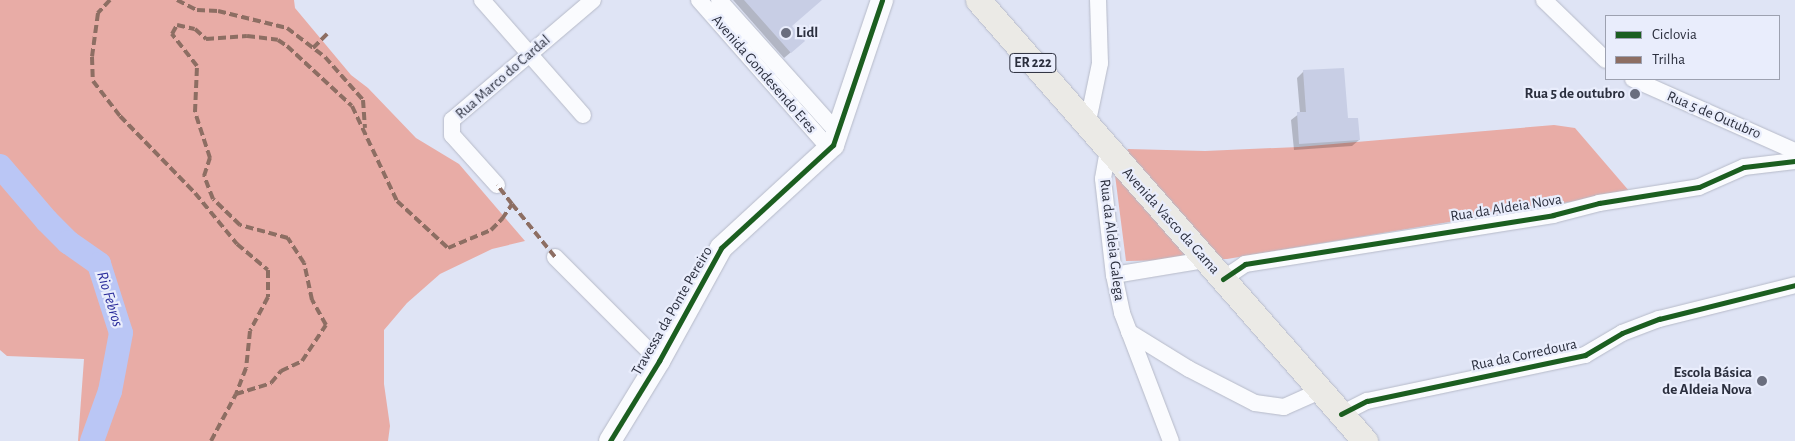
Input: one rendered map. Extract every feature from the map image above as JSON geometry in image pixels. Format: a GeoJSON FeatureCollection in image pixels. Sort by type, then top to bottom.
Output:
{"type":"FeatureCollection","features":[{"type":"Feature","properties":{"kind":"main road","name":"Avenida Vasco da Gama"},"geometry":{"type":"LineString","coordinates":[[978,0],[1365,441]]}},
{"type":"Feature","properties":{"kind":"street"},"geometry":{"type":"LineString","coordinates":[[482,0],[582,115]]}},
{"type":"Feature","properties":{"kind":"street","name":"Rua Marco do Cardal"},"geometry":{"type":"LineString","coordinates":[[497,185],[452,135],[450,126],[452,120],[593,0]]}},
{"type":"Feature","properties":{"kind":"street","name":"Avenida Gondesendo Eres"},"geometry":{"type":"LineString","coordinates":[[699,0],[833,140]]}},
{"type":"Feature","properties":{"kind":"street","name":"Avenida Gondesendo Eres"},"geometry":{"type":"LineString","coordinates":[[719,0],[833,140]]}},
{"type":"Feature","properties":{"kind":"street","name":"Travessa da Ponte Pereiro"},"geometry":{"type":"LineString","coordinates":[[610,441],[659,362],[721,248],[833,140],[882,0]]}},
{"type":"Feature","properties":{"kind":"street"},"geometry":{"type":"LineString","coordinates":[[1087,126],[1100,63],[1098,0]]}},
{"type":"Feature","properties":{"kind":"street"},"geometry":{"type":"LineString","coordinates":[[1544,0],[1605,59]]}},
{"type":"Feature","properties":{"kind":"street","name":"Rua 5 de Outubro"},"geometry":{"type":"LineString","coordinates":[[1635,80],[1795,151]]}},
{"type":"Feature","properties":{"kind":"street","name":"Rua da Aldeia Galega"},"geometry":{"type":"LineString","coordinates":[[1108,150],[1103,179],[1114,275],[1129,332],[1171,441]]}},
{"type":"Feature","properties":{"kind":"street","name":"Rua da Aldeia Nova"},"geometry":{"type":"LineString","coordinates":[[1223,280],[1245,264],[1553,215],[1599,203],[1699,187],[1744,167],[1795,162]]}},
{"type":"Feature","properties":{"kind":"street"},"geometry":{"type":"LineString","coordinates":[[555,257],[659,362]]}},
{"type":"Feature","properties":{"kind":"street"},"geometry":{"type":"LineString","coordinates":[[1114,275],[1206,260]]}},
{"type":"Feature","properties":{"kind":"street","name":"Rua da Corredoura"},"geometry":{"type":"LineString","coordinates":[[1341,414],[1367,401],[1585,355],[1622,333],[1659,318],[1795,285]]}},
{"type":"Feature","properties":{"kind":"street"},"geometry":{"type":"LineString","coordinates":[[1129,332],[1255,403],[1284,406],[1320,391]]}},
{"type":"Feature","properties":{"kind":"shaded area"},"geometry":{"type":"Polygon","coordinates":[[[0,0],[294,0],[295,8],[351,75],[368,88],[416,138],[459,164],[525,241],[492,249],[440,274],[407,303],[384,330],[384,384],[390,426],[388,441],[78,441],[84,359],[7,356],[0,350],[0,0]]]}},
{"type":"Feature","properties":{"kind":"shaded area"},"geometry":{"type":"Polygon","coordinates":[[[1554,125],[1575,128],[1630,192],[1227,259],[1126,261],[1115,175],[1128,149],[1205,151],[1298,147],[1554,125]]]}},
{"type":"Feature","properties":{"kind":"building","name":"Lidl"},"geometry":{"type":"Polygon","coordinates":[[[744,0],[822,0],[792,26],[805,41],[791,53],[744,0]]]}},
{"type":"Feature","properties":{"kind":"building"},"geometry":{"type":"Polygon","coordinates":[[[1344,68],[1348,118],[1358,118],[1360,140],[1299,144],[1297,112],[1306,112],[1303,70],[1344,68]]]}},
{"type":"Feature","properties":{"kind":"waterway","name":"Rio Febros"},"geometry":{"type":"LineString","coordinates":[[0,166],[47,221],[68,242],[99,264],[121,333],[110,391],[92,441]]}},
{"type":"Feature","properties":{"kind":"marked path"},"geometry":{"type":"LineString","coordinates":[[110,0],[98,13],[92,57],[93,81],[120,116],[195,193],[237,244],[268,270],[268,297],[250,331],[246,368],[236,394]]}},
{"type":"Feature","properties":{"kind":"marked path"},"geometry":{"type":"LineString","coordinates":[[177,0],[197,10],[218,11],[287,28],[325,57],[363,100],[365,128]]}},
{"type":"Feature","properties":{"kind":"marked path"},"geometry":{"type":"LineString","coordinates":[[211,441],[236,394],[271,383],[281,371],[302,361],[326,325],[312,300],[304,263],[288,238],[240,225],[213,199],[204,176],[210,158],[195,112],[197,66],[172,34],[177,25],[195,29],[206,39],[247,36],[278,40],[287,46],[352,106],[397,201],[448,248],[491,230],[502,219],[512,204],[497,185]]}},
{"type":"Feature","properties":{"kind":"marked path"},"geometry":{"type":"LineString","coordinates":[[313,48],[327,34]]}},
{"type":"Feature","properties":{"kind":"marked path"},"geometry":{"type":"LineString","coordinates":[[512,204],[555,257]]}},
{"type":"Feature","properties":{"kind":"cycle path"},"geometry":{"type":"LineString","coordinates":[[610,441],[659,361],[721,248],[833,145],[882,0]]}},
{"type":"Feature","properties":{"kind":"cycle path"},"geometry":{"type":"LineString","coordinates":[[1223,279],[1245,264],[1553,215],[1599,203],[1699,187],[1744,167],[1795,161]]}},
{"type":"Feature","properties":{"kind":"cycle path"},"geometry":{"type":"LineString","coordinates":[[1341,414],[1367,401],[1585,355],[1622,333],[1659,319],[1795,285]]}},
{"type":"Feature","properties":{"kind":"place","name":"Lidl"},"geometry":{"type":"Point","coordinates":[786,33]}},
{"type":"Feature","properties":{"kind":"place","name":"Rua 5 de outubro"},"geometry":{"type":"Point","coordinates":[1635,94]}},
{"type":"Feature","properties":{"kind":"place","name":"Escola Básica de Aldeia Nova"},"geometry":{"type":"Point","coordinates":[1762,381]}}]}
